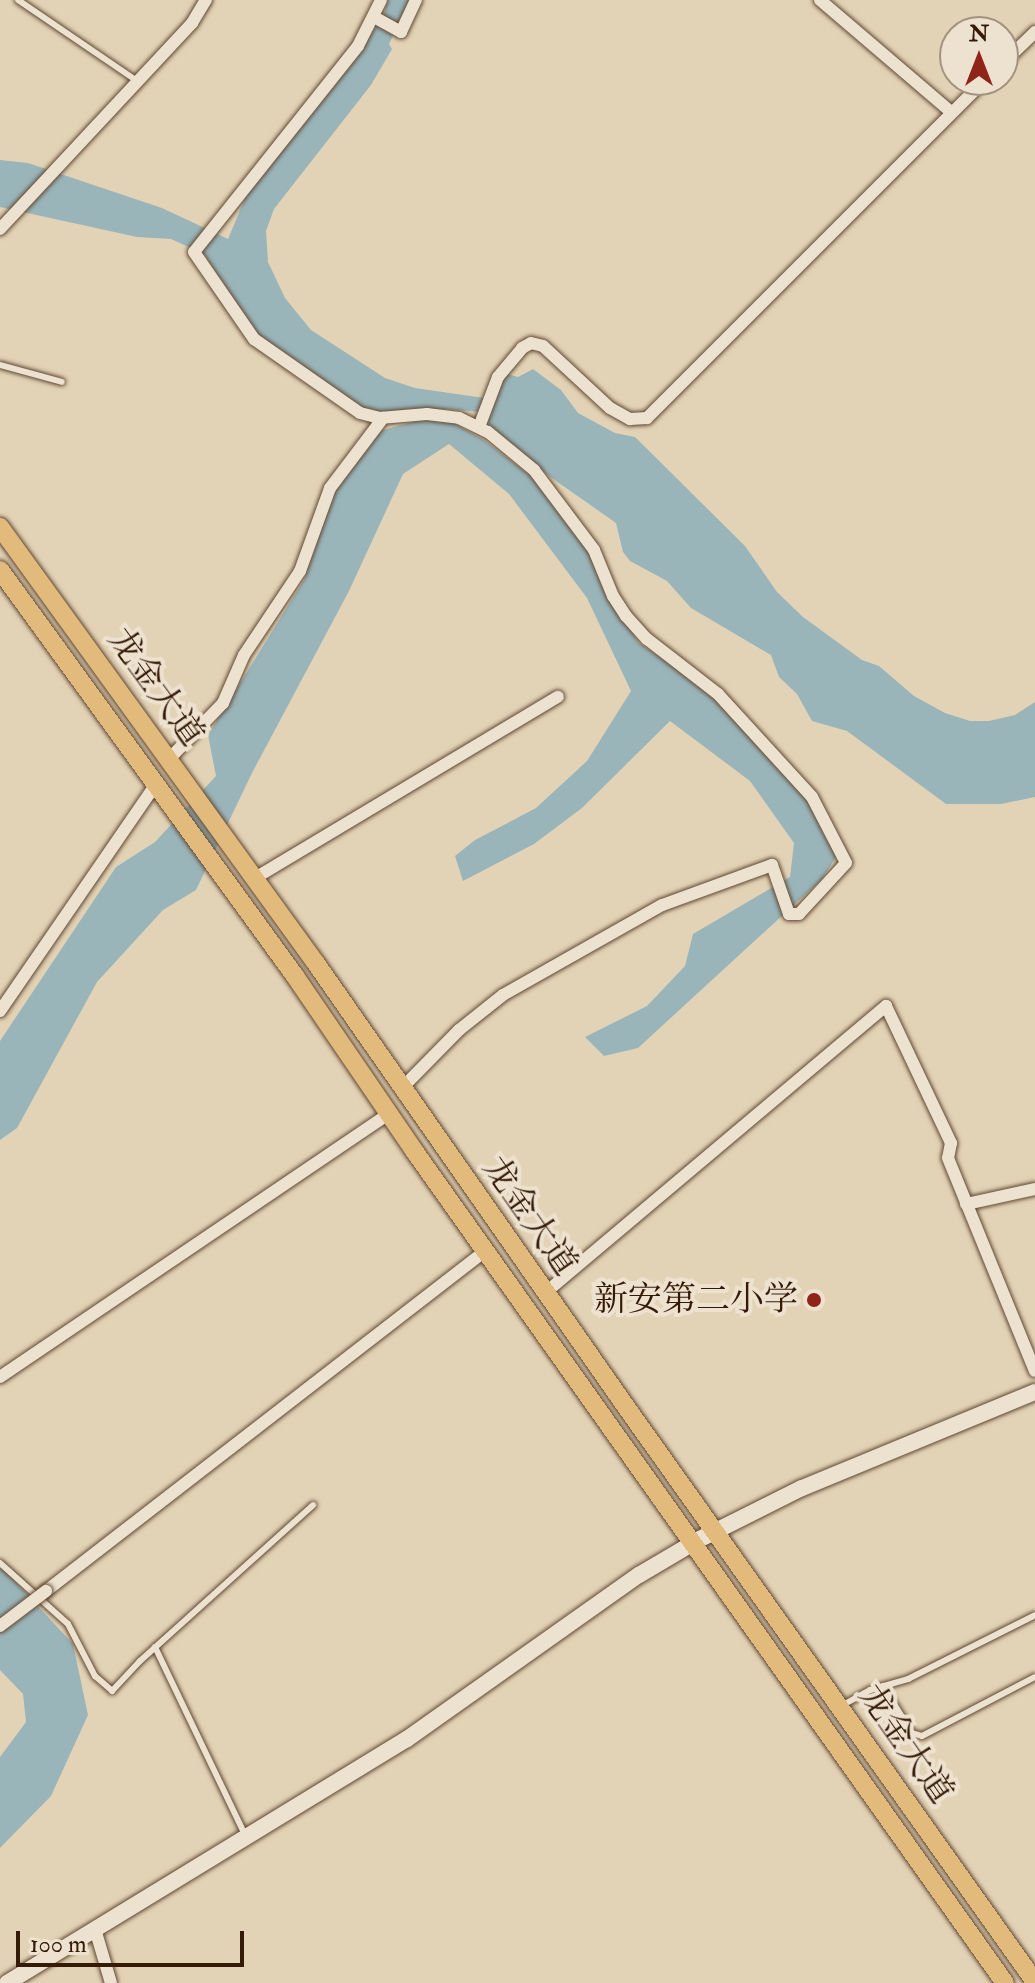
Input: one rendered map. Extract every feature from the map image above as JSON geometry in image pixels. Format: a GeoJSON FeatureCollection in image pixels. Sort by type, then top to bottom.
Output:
{"type":"FeatureCollection","features":[{"type":"Feature","properties":{"kind":"main road","name":"龙金大道"},"geometry":{"type":"LineString","coordinates":[[0,527],[255,878],[545,1293],[1035,1982]]}},
{"type":"Feature","properties":{"kind":"main road","name":"龙金大道"},"geometry":{"type":"LineString","coordinates":[[0,570],[215,866],[1005,1983]]}},
{"type":"Feature","properties":{"kind":"street"},"geometry":{"type":"LineString","coordinates":[[2,227],[192,23],[206,0]]}},
{"type":"Feature","properties":{"kind":"street"},"geometry":{"type":"LineString","coordinates":[[381,0],[352,54],[194,252],[254,339],[360,413],[383,418],[448,416],[479,427],[545,483],[594,550],[619,606],[647,639],[718,694],[812,797],[846,863],[799,914],[789,914],[772,865],[662,905],[503,995],[459,1030],[402,1088]]}},
{"type":"Feature","properties":{"kind":"street"},"geometry":{"type":"LineString","coordinates":[[374,17],[401,32],[416,0]]}},
{"type":"Feature","properties":{"kind":"street"},"geometry":{"type":"LineString","coordinates":[[820,0],[951,112]]}},
{"type":"Feature","properties":{"kind":"street"},"geometry":{"type":"LineString","coordinates":[[1019,48],[1035,32]]}},
{"type":"Feature","properties":{"kind":"street"},"geometry":{"type":"LineString","coordinates":[[479,427],[498,377],[522,348],[531,343],[543,346],[610,408],[630,419],[647,418],[968,96]]}},
{"type":"Feature","properties":{"kind":"street"},"geometry":{"type":"LineString","coordinates":[[169,759],[223,703],[244,655],[300,571],[330,488],[383,418]]}},
{"type":"Feature","properties":{"kind":"street"},"geometry":{"type":"LineString","coordinates":[[255,878],[558,697]]}},
{"type":"Feature","properties":{"kind":"street"},"geometry":{"type":"LineString","coordinates":[[0,1011],[156,784]]}},
{"type":"Feature","properties":{"kind":"street"},"geometry":{"type":"LineString","coordinates":[[545,1293],[886,1006],[951,1143],[948,1158],[1035,1371]]}},
{"type":"Feature","properties":{"kind":"street"},"geometry":{"type":"LineString","coordinates":[[0,1377],[389,1114]]}},
{"type":"Feature","properties":{"kind":"street"},"geometry":{"type":"LineString","coordinates":[[966,1204],[1035,1189]]}},
{"type":"Feature","properties":{"kind":"street"},"geometry":{"type":"LineString","coordinates":[[0,1626],[485,1251]]}},
{"type":"Feature","properties":{"kind":"street"},"geometry":{"type":"LineString","coordinates":[[7,1983],[407,1739],[639,1575],[693,1543],[829,1476],[1035,1392]]}},
{"type":"Feature","properties":{"kind":"street"},"geometry":{"type":"LineString","coordinates":[[95,1929],[111,1983]]}},
{"type":"Feature","properties":{"kind":"lane"},"geometry":{"type":"LineString","coordinates":[[18,0],[138,81]]}},
{"type":"Feature","properties":{"kind":"lane"},"geometry":{"type":"LineString","coordinates":[[0,365],[62,382]]}},
{"type":"Feature","properties":{"kind":"lane"},"geometry":{"type":"LineString","coordinates":[[0,1563],[68,1624],[95,1676],[112,1691],[155,1647],[313,1505]]}},
{"type":"Feature","properties":{"kind":"lane"},"geometry":{"type":"LineString","coordinates":[[840,1706],[883,1686],[908,1679],[1035,1615]]}},
{"type":"Feature","properties":{"kind":"lane"},"geometry":{"type":"LineString","coordinates":[[155,1647],[247,1838]]}},
{"type":"Feature","properties":{"kind":"lane"},"geometry":{"type":"LineString","coordinates":[[883,1686],[912,1733],[922,1736],[1035,1677]]}},
{"type":"Feature","properties":{"kind":"water"},"geometry":{"type":"Polygon","coordinates":[[[387,0],[410,0],[389,44],[392,49],[371,85],[274,209],[266,231],[268,262],[285,298],[311,330],[385,378],[415,388],[484,398],[480,412],[447,409],[390,415],[366,410],[256,333],[204,254],[171,239],[137,237],[0,207],[0,160],[28,163],[162,208],[228,239],[246,196],[361,50],[384,15],[387,0]]]}},
{"type":"Feature","properties":{"kind":"water"},"geometry":{"type":"Polygon","coordinates":[[[533,369],[561,390],[578,413],[615,433],[635,437],[745,546],[777,592],[803,617],[862,660],[879,666],[914,696],[945,713],[970,721],[989,721],[1015,715],[1035,702],[1035,797],[1001,804],[946,804],[847,731],[812,721],[797,694],[779,677],[771,655],[691,608],[667,581],[630,561],[623,552],[616,523],[549,476],[491,427],[486,417],[494,391],[507,374],[518,377],[533,369]]]}},
{"type":"Feature","properties":{"kind":"water"},"geometry":{"type":"Polygon","coordinates":[[[420,420],[451,422],[484,440],[541,484],[587,547],[611,600],[639,643],[710,691],[812,805],[837,856],[821,880],[638,1048],[604,1056],[585,1037],[647,1006],[685,966],[693,934],[790,877],[794,843],[750,781],[670,721],[582,808],[534,844],[463,881],[455,856],[475,840],[536,808],[587,761],[631,691],[587,598],[509,494],[449,444],[403,474],[349,591],[252,773],[196,890],[163,910],[97,982],[17,1128],[0,1140],[0,1041],[116,867],[155,842],[216,776],[208,735],[304,580],[333,495],[368,444],[383,430],[420,420]]]}},
{"type":"Feature","properties":{"kind":"water"},"geometry":{"type":"Polygon","coordinates":[[[0,1565],[73,1644],[88,1715],[51,1796],[0,1848],[0,1757],[26,1722],[23,1694],[0,1670],[0,1565]]]}},
{"type":"Feature","properties":{"kind":"place","name":"新安第二小学"},"geometry":{"type":"Point","coordinates":[814,1300]}}]}
